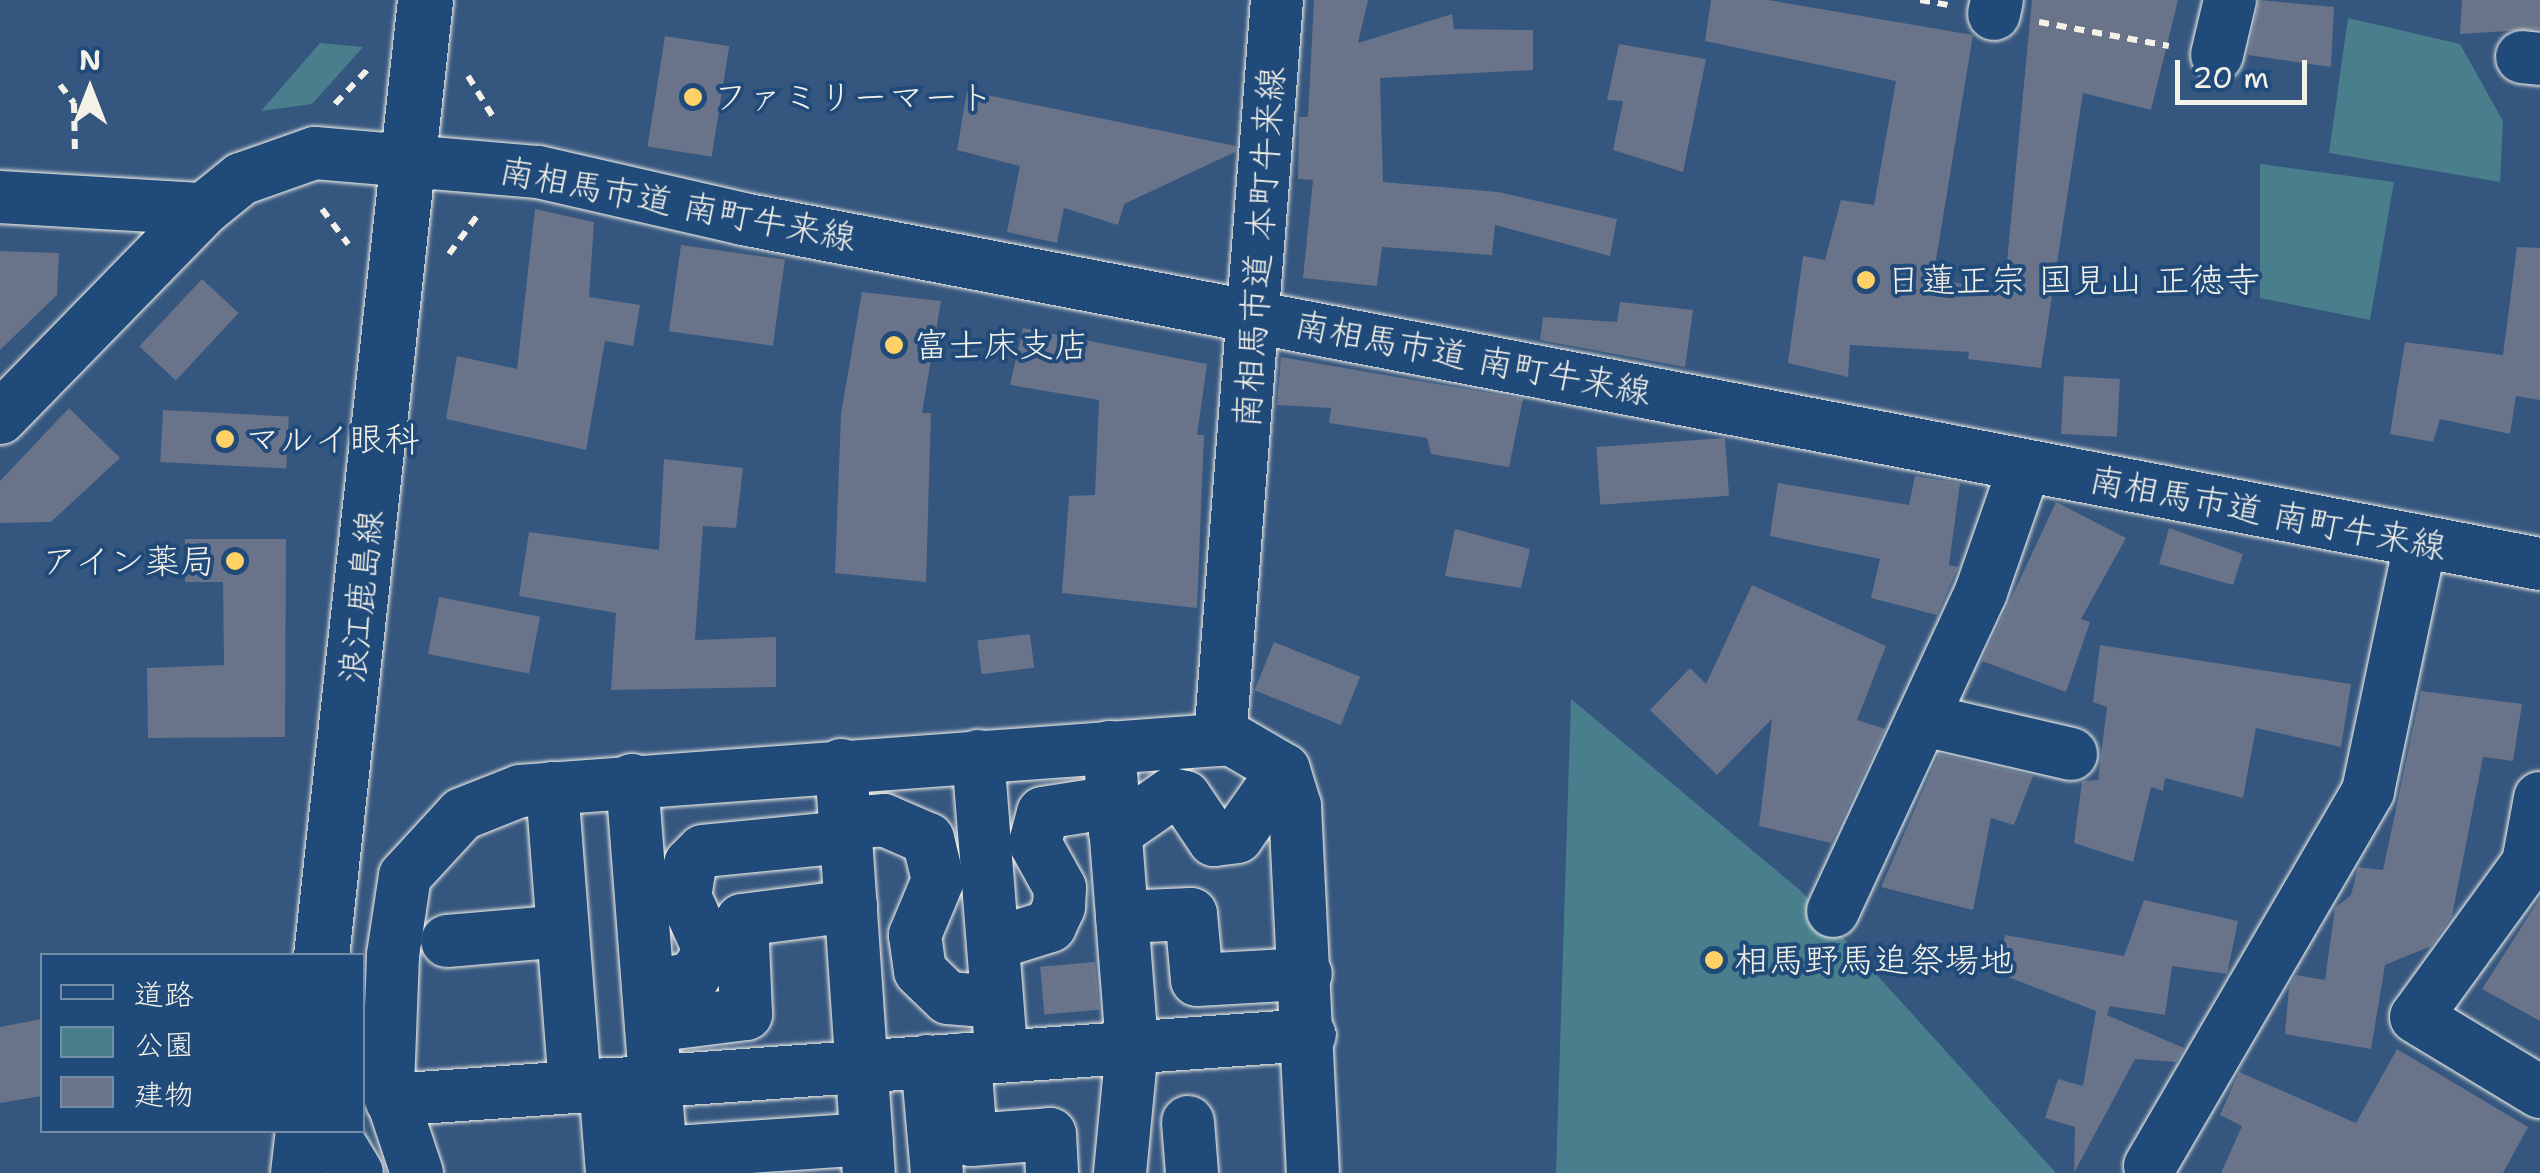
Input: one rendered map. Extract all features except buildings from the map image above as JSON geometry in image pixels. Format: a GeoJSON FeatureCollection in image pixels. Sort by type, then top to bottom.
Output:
{"type":"FeatureCollection","features":[{"type":"Feature","properties":{"kind":"main road","name":"浪江鹿島線"},"geometry":{"type":"LineString","coordinates":[[321,953],[425,0]]}},
{"type":"Feature","properties":{"kind":"main road"},"geometry":{"type":"LineString","coordinates":[[298,1173],[303,1133]]}},
{"type":"Feature","properties":{"kind":"street","name":"南相馬市道 本町牛来線"},"geometry":{"type":"LineString","coordinates":[[1220,740],[1235,614],[1277,0]]}},
{"type":"Feature","properties":{"kind":"street"},"geometry":{"type":"LineString","coordinates":[[2217,55],[2230,0]]}},
{"type":"Feature","properties":{"kind":"street","name":"南相馬市道 南町牛来線"},"geometry":{"type":"LineString","coordinates":[[0,418],[204,209],[276,162],[316,152],[538,172],[2420,546],[2540,564]]}},
{"type":"Feature","properties":{"kind":"street"},"geometry":{"type":"LineString","coordinates":[[0,197],[204,209]]}},
{"type":"Feature","properties":{"kind":"street"},"geometry":{"type":"LineString","coordinates":[[1832,912],[1924,720],[2025,466]]}},
{"type":"Feature","properties":{"kind":"street"},"geometry":{"type":"LineString","coordinates":[[2150,1166],[2368,792],[2420,546]]}},
{"type":"Feature","properties":{"kind":"street"},"geometry":{"type":"LineString","coordinates":[[1924,720],[2071,754]]}},
{"type":"Feature","properties":{"kind":"street"},"geometry":{"type":"LineString","coordinates":[[417,1173],[392,1100],[387,1018],[405,876],[462,814],[552,788],[632,780],[1220,740],[1261,749],[1284,770],[1306,974],[1313,1173]]}},
{"type":"Feature","properties":{"kind":"street"},"geometry":{"type":"LineString","coordinates":[[1109,747],[1132,1048],[1120,1173]]}},
{"type":"Feature","properties":{"kind":"street"},"geometry":{"type":"LineString","coordinates":[[937,1173],[965,1059],[997,1002],[978,756]]}},
{"type":"Feature","properties":{"kind":"street"},"geometry":{"type":"LineString","coordinates":[[552,788],[563,931],[612,1084],[662,1163],[868,1156],[840,765]]}},
{"type":"Feature","properties":{"kind":"street"},"geometry":{"type":"LineString","coordinates":[[993,944],[1050,926],[1059,907],[1035,842],[1043,813],[1114,817],[1171,794],[1186,796],[1214,840],[1237,836],[1284,770]]}},
{"type":"Feature","properties":{"kind":"street"},"geometry":{"type":"LineString","coordinates":[[612,1173],[612,1084],[649,1006],[632,780]]}},
{"type":"Feature","properties":{"kind":"street"},"geometry":{"type":"LineString","coordinates":[[2540,798],[2528,863],[2416,1017],[2540,1092]]}},
{"type":"Feature","properties":{"kind":"street"},"geometry":{"type":"LineString","coordinates":[[649,1006],[693,978],[710,952],[685,897],[690,864],[703,852],[845,830],[884,820],[928,839],[938,880],[916,935],[920,972],[948,998],[997,1002]]}},
{"type":"Feature","properties":{"kind":"street"},"geometry":{"type":"LineString","coordinates":[[649,1006],[746,1014],[742,920],[850,906]]}},
{"type":"Feature","properties":{"kind":"street"},"geometry":{"type":"LineString","coordinates":[[1122,917],[1191,914],[1196,980],[1306,974]]}},
{"type":"Feature","properties":{"kind":"street"},"geometry":{"type":"LineString","coordinates":[[448,941],[563,931]]}},
{"type":"Feature","properties":{"kind":"street"},"geometry":{"type":"LineString","coordinates":[[392,1100],[1310,1035]]}},
{"type":"Feature","properties":{"kind":"street"},"geometry":{"type":"LineString","coordinates":[[965,1059],[971,1140],[1050,1134],[1052,1173]]}},
{"type":"Feature","properties":{"kind":"street"},"geometry":{"type":"LineString","coordinates":[[333,1133],[357,1173]]}},
{"type":"Feature","properties":{"kind":"street"},"geometry":{"type":"LineString","coordinates":[[962,1173],[1006,1173]]}},
{"type":"Feature","properties":{"kind":"path"},"geometry":{"type":"LineString","coordinates":[[1920,0],[1995,7],[2217,55]]}},
{"type":"Feature","properties":{"kind":"path"},"geometry":{"type":"LineString","coordinates":[[328,109],[370,59]]}},
{"type":"Feature","properties":{"kind":"path"},"geometry":{"type":"LineString","coordinates":[[466,62],[499,140]]}},
{"type":"Feature","properties":{"kind":"path"},"geometry":{"type":"LineString","coordinates":[[60,85],[74,103],[75,202]]}},
{"type":"Feature","properties":{"kind":"green space"},"geometry":{"type":"Polygon","coordinates":[[[2348,18],[2460,44],[2503,121],[2500,182],[2329,153],[2348,18]]]}},
{"type":"Feature","properties":{"kind":"green space"},"geometry":{"type":"Polygon","coordinates":[[[320,43],[363,47],[312,104],[261,111],[320,43]]]}},
{"type":"Feature","properties":{"kind":"green space"},"geometry":{"type":"Polygon","coordinates":[[[2260,164],[2394,182],[2370,320],[2260,298],[2260,164]]]}},
{"type":"Feature","properties":{"kind":"green space","name":"相馬野馬追祭場地"},"geometry":{"type":"Polygon","coordinates":[[[1571,699],[1801,891],[2056,1173],[1556,1173],[1571,699]]]}},
{"type":"Feature","properties":{"kind":"place","name":"ファミリーマート"},"geometry":{"type":"Point","coordinates":[693,97]}},
{"type":"Feature","properties":{"kind":"place","name":"日蓮正宗 国見山 正徳寺"},"geometry":{"type":"Point","coordinates":[1866,280]}},
{"type":"Feature","properties":{"kind":"place","name":"富士床支店"},"geometry":{"type":"Point","coordinates":[894,345]}},
{"type":"Feature","properties":{"kind":"place","name":"マルイ眼科"},"geometry":{"type":"Point","coordinates":[225,439]}},
{"type":"Feature","properties":{"kind":"place","name":"アイン薬局"},"geometry":{"type":"Point","coordinates":[235,561]}},
{"type":"Feature","properties":{"kind":"place","name":"相馬野馬追祭場地"},"geometry":{"type":"Point","coordinates":[1714,960]}}]}
